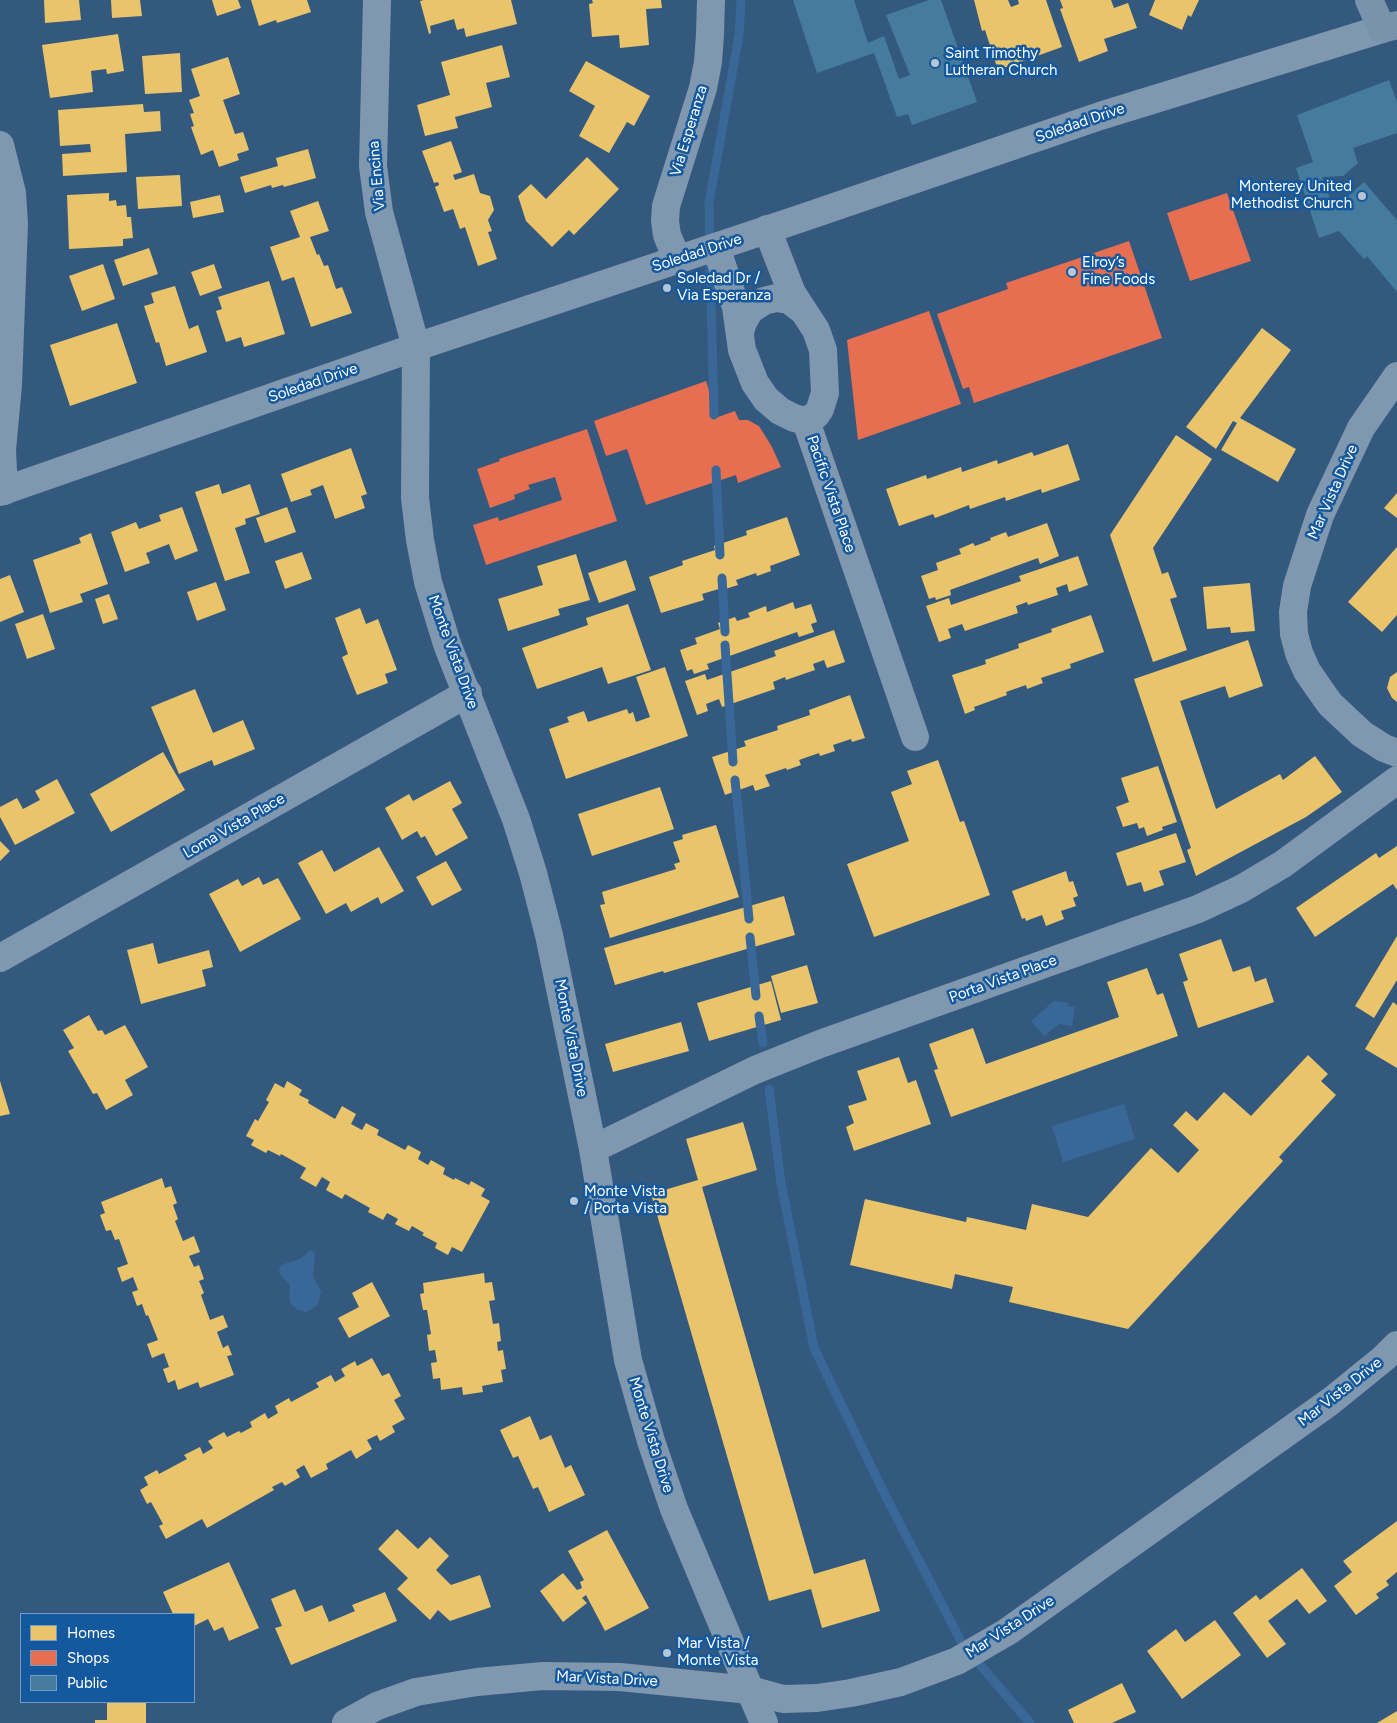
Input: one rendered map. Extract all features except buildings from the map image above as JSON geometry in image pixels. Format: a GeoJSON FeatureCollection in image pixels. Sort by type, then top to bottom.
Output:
{"type":"FeatureCollection","features":[{"type":"Feature","properties":{"kind":"main road"},"geometry":{"type":"LineString","coordinates":[[1369,0],[1389,27]]}},
{"type":"Feature","properties":{"kind":"street","name":"Via Encina"},"geometry":{"type":"LineString","coordinates":[[377,0],[373,166],[379,212],[416,347]]}},
{"type":"Feature","properties":{"kind":"street","name":"Via Esperanza"},"geometry":{"type":"LineString","coordinates":[[677,259],[667,235],[665,221],[666,206],[702,88],[708,62],[711,0]]}},
{"type":"Feature","properties":{"kind":"street","name":"Soledad Drive"},"geometry":{"type":"LineString","coordinates":[[2,492],[416,347],[1100,116],[1389,27]]}},
{"type":"Feature","properties":{"kind":"street"},"geometry":{"type":"LineString","coordinates":[[0,145],[12,193],[14,224],[8,385],[2,450],[2,492]]}},
{"type":"Feature","properties":{"kind":"street"},"geometry":{"type":"LineString","coordinates":[[767,230],[792,294],[816,330],[822,350],[825,393],[816,415],[806,420]]}},
{"type":"Feature","properties":{"kind":"street","name":"Pacific Vista Place"},"geometry":{"type":"LineString","coordinates":[[716,247],[736,307],[746,364],[755,383],[766,398],[780,411],[794,418],[806,420],[915,737]]}},
{"type":"Feature","properties":{"kind":"street"},"geometry":{"type":"LineString","coordinates":[[740,332],[750,310],[764,301],[776,298],[789,300],[802,310]]}},
{"type":"Feature","properties":{"kind":"street","name":"Monte Vista Drive"},"geometry":{"type":"LineString","coordinates":[[416,347],[415,498],[420,540],[434,606],[516,820],[533,873],[556,962],[593,1149],[628,1360],[651,1441],[674,1509],[764,1723]]}},
{"type":"Feature","properties":{"kind":"street","name":"Mar Vista Drive"},"geometry":{"type":"LineString","coordinates":[[1397,376],[1361,428],[1320,515],[1297,586],[1293,612],[1294,634],[1299,653],[1307,671],[1330,704],[1362,734],[1384,748],[1397,753]]}},
{"type":"Feature","properties":{"kind":"street","name":"Loma Vista Place"},"geometry":{"type":"LineString","coordinates":[[0,958],[468,693]]}},
{"type":"Feature","properties":{"kind":"street","name":"Porta Vista Place"},"geometry":{"type":"LineString","coordinates":[[593,1149],[755,1070],[820,1044],[1198,909],[1241,889],[1283,864],[1397,780]]}},
{"type":"Feature","properties":{"kind":"street","name":"Mar Vista Drive"},"geometry":{"type":"LineString","coordinates":[[349,1722],[377,1706],[416,1692],[477,1682],[543,1676],[620,1677],[750,1690],[783,1699],[817,1698],[901,1682],[957,1661],[1007,1632],[1323,1407],[1384,1358],[1397,1345]]}},
{"type":"Feature","properties":{"kind":"water"},"geometry":{"type":"Polygon","coordinates":[[[1054,1001],[1068,1003],[1068,1006],[1075,1007],[1072,1026],[1059,1024],[1044,1036],[1031,1021],[1054,1001]]]}},
{"type":"Feature","properties":{"kind":"water"},"geometry":{"type":"Polygon","coordinates":[[[1124,1104],[1135,1139],[1063,1162],[1052,1126],[1124,1104]]]}},
{"type":"Feature","properties":{"kind":"water"},"geometry":{"type":"Polygon","coordinates":[[[310,1250],[315,1253],[313,1276],[321,1291],[318,1304],[306,1312],[298,1310],[291,1304],[289,1297],[290,1285],[279,1270],[281,1265],[300,1259],[310,1250]]]}},
{"type":"Feature","properties":{"kind":"waterway"},"geometry":{"type":"LineString","coordinates":[[710,245],[709,203],[739,35],[741,0]]}},
{"type":"Feature","properties":{"kind":"waterway"},"geometry":{"type":"LineString","coordinates":[[710,263],[714,415]]}},
{"type":"Feature","properties":{"kind":"waterway"},"geometry":{"type":"LineString","coordinates":[[716,470],[720,555]]}},
{"type":"Feature","properties":{"kind":"waterway"},"geometry":{"type":"LineString","coordinates":[[722,578],[725,632]]}},
{"type":"Feature","properties":{"kind":"waterway"},"geometry":{"type":"LineString","coordinates":[[725,645],[733,762]]}},
{"type":"Feature","properties":{"kind":"waterway"},"geometry":{"type":"LineString","coordinates":[[735,780],[749,919]]}},
{"type":"Feature","properties":{"kind":"waterway"},"geometry":{"type":"LineString","coordinates":[[750,937],[756,996]]}},
{"type":"Feature","properties":{"kind":"waterway"},"geometry":{"type":"LineString","coordinates":[[759,1016],[763,1043]]}},
{"type":"Feature","properties":{"kind":"waterway"},"geometry":{"type":"LineString","coordinates":[[769,1089],[781,1183],[814,1348],[885,1495],[963,1645],[1030,1723]]}},
{"type":"Feature","properties":{"kind":"place","name":"Saint Timothy Lutheran Church"},"geometry":{"type":"Point","coordinates":[935,63]}},
{"type":"Feature","properties":{"kind":"place","name":"Monterey United Methodist Church"},"geometry":{"type":"Point","coordinates":[1362,196]}},
{"type":"Feature","properties":{"kind":"place","name":"Elroy’s Fine Foods"},"geometry":{"type":"Point","coordinates":[1072,272]}},
{"type":"Feature","properties":{"kind":"place","name":"Soledad Dr / Via Esperanza"},"geometry":{"type":"Point","coordinates":[667,288]}},
{"type":"Feature","properties":{"kind":"place","name":"Monte Vista / Porta Vista"},"geometry":{"type":"Point","coordinates":[574,1201]}},
{"type":"Feature","properties":{"kind":"place","name":"Mar Vista / Monte Vista"},"geometry":{"type":"Point","coordinates":[667,1653]}}]}
